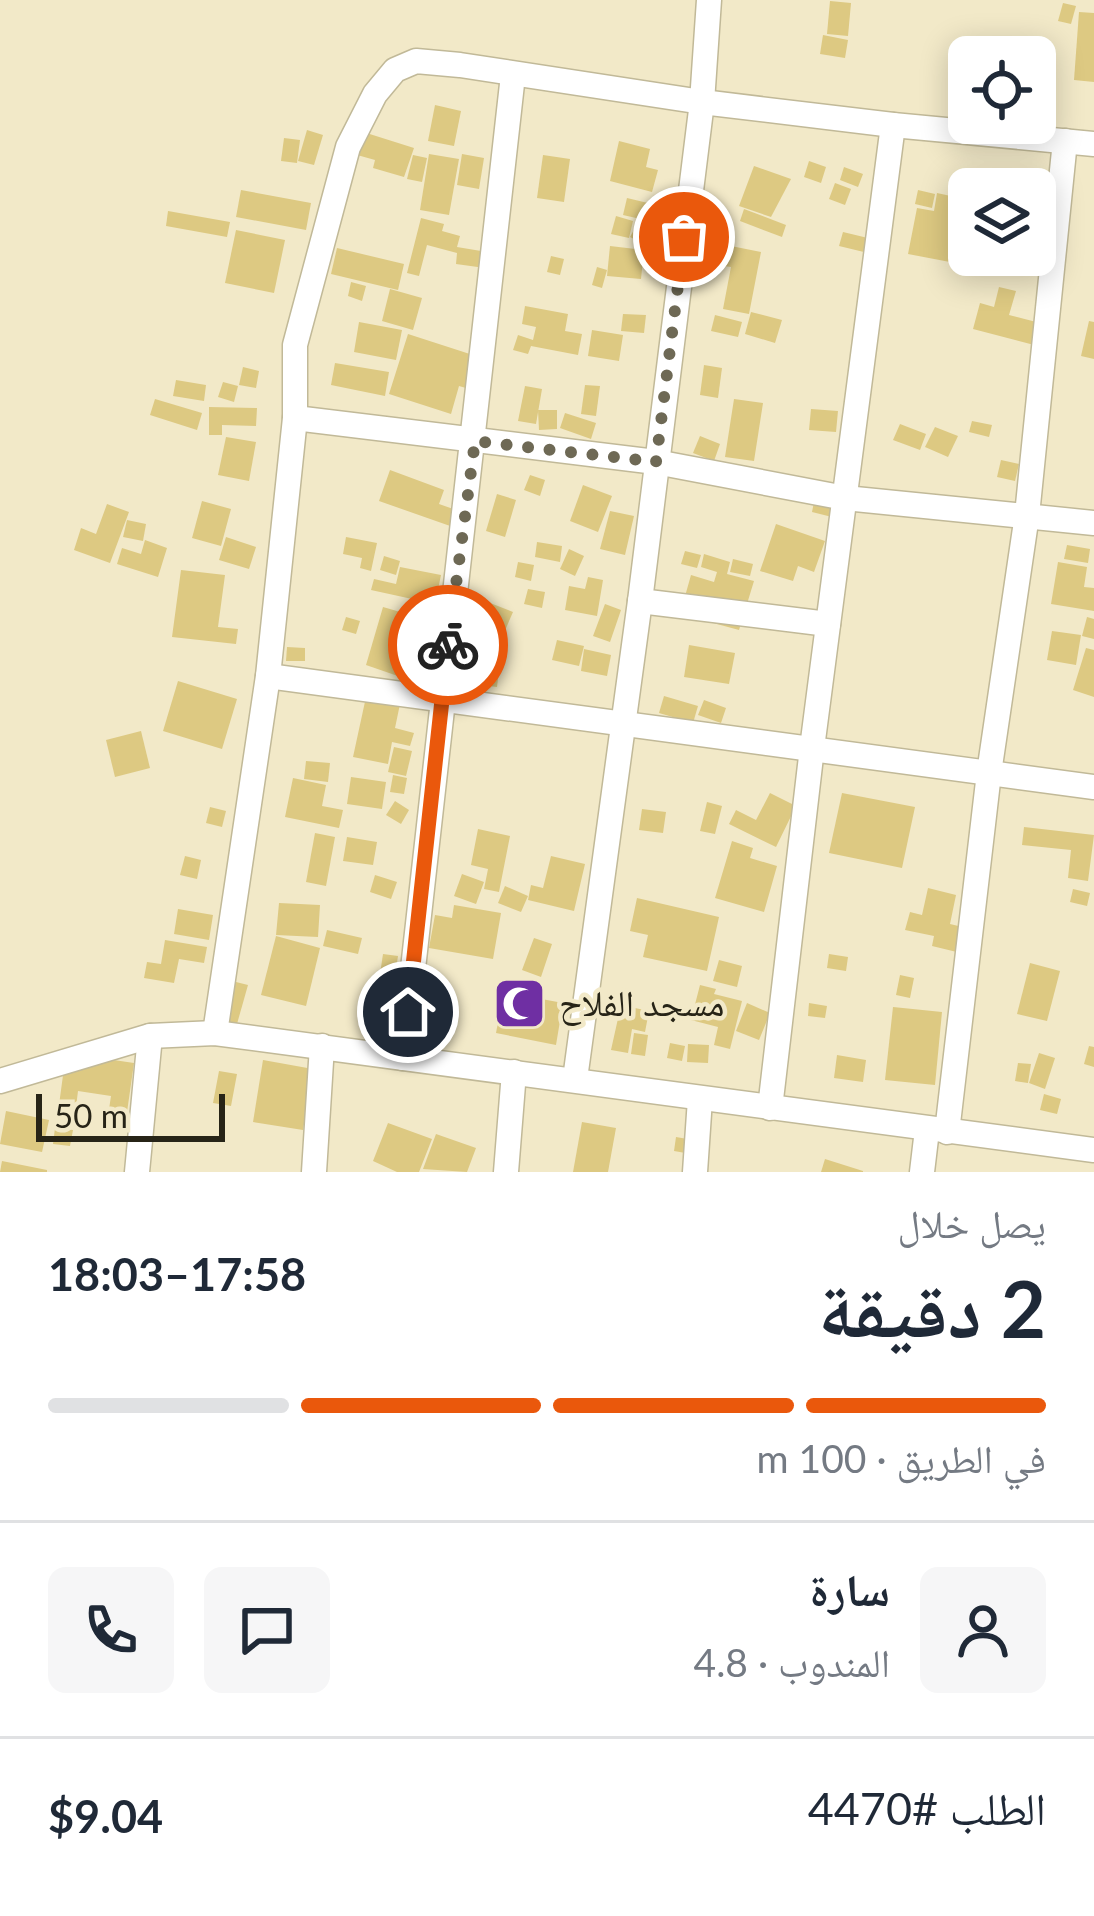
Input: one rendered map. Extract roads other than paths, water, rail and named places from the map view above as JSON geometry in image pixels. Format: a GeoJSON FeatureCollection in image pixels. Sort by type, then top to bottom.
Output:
{"type":"FeatureCollection","features":[{"type":"Feature","properties":{"kind":"street"},"geometry":{"type":"LineString","coordinates":[[575,1078],[640,601],[702,102],[710,0]]}},
{"type":"Feature","properties":{"kind":"street"},"geometry":{"type":"LineString","coordinates":[[215,1033],[268,676],[295,418],[295,345],[348,147],[375,94],[395,70],[416,61],[702,102],[1094,144]]}},
{"type":"Feature","properties":{"kind":"street"},"geometry":{"type":"LineString","coordinates":[[403,1058],[513,75]]}},
{"type":"Feature","properties":{"kind":"street"},"geometry":{"type":"LineString","coordinates":[[770,1108],[893,125]]}},
{"type":"Feature","properties":{"kind":"street"},"geometry":{"type":"LineString","coordinates":[[922,1172],[937,1131],[1027,515],[1065,141]]}},
{"type":"Feature","properties":{"kind":"street"},"geometry":{"type":"LineString","coordinates":[[295,418],[656,462],[844,498],[1094,523]]}},
{"type":"Feature","properties":{"kind":"street"},"geometry":{"type":"LineString","coordinates":[[640,601],[828,624]]}},
{"type":"Feature","properties":{"kind":"street"},"geometry":{"type":"LineString","coordinates":[[268,676],[1094,787]]}},
{"type":"Feature","properties":{"kind":"street"},"geometry":{"type":"LineString","coordinates":[[0,1081],[150,1036],[215,1033],[1094,1150]]}},
{"type":"Feature","properties":{"kind":"street"},"geometry":{"type":"LineString","coordinates":[[136,1172],[150,1036]]}},
{"type":"Feature","properties":{"kind":"street"},"geometry":{"type":"LineString","coordinates":[[314,1172],[322,1046]]}},
{"type":"Feature","properties":{"kind":"street"},"geometry":{"type":"LineString","coordinates":[[506,1172],[514,1072]]}},
{"type":"Feature","properties":{"kind":"street"},"geometry":{"type":"LineString","coordinates":[[695,1172],[700,1099]]}},
{"type":"Feature","properties":{"kind":"place","name":"مسجد الفلاح"},"geometry":{"type":"Point","coordinates":[520,1003]}}]}
